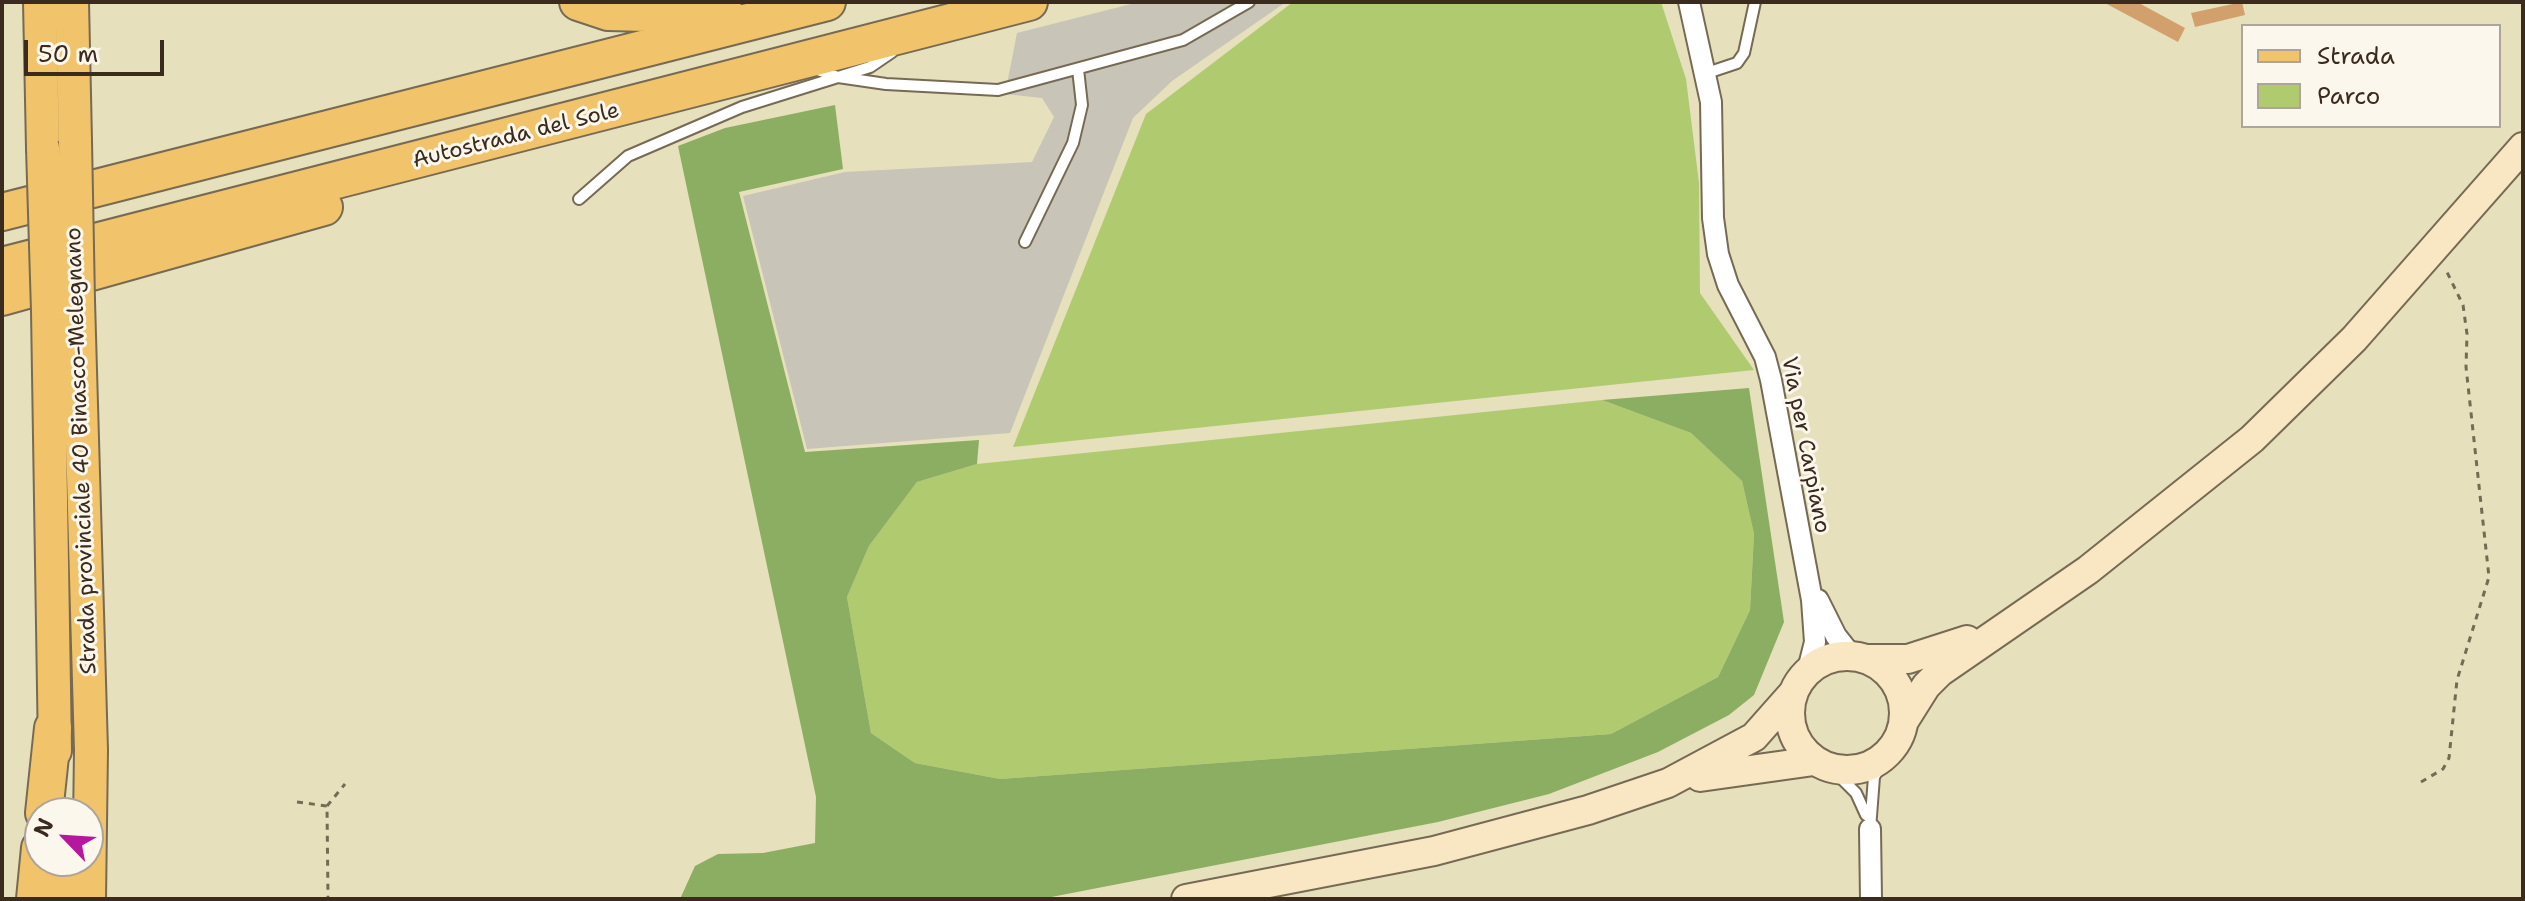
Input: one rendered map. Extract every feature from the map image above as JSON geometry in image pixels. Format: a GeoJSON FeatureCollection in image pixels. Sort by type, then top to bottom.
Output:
{"type":"FeatureCollection","features":[{"type":"Feature","properties":{"kind":"highway"},"geometry":{"type":"LineString","coordinates":[[578,2],[608,12],[772,16]]}},
{"type":"Feature","properties":{"kind":"highway"},"geometry":{"type":"LineString","coordinates":[[2,212],[231,151],[827,2]]}},
{"type":"Feature","properties":{"kind":"highway","name":"Autostrada del Sole"},"geometry":{"type":"LineString","coordinates":[[2,266],[1029,2]]}},
{"type":"Feature","properties":{"kind":"highway"},"geometry":{"type":"LineString","coordinates":[[2,297],[284,220],[626,108]]}},
{"type":"Feature","properties":{"kind":"highway"},"geometry":{"type":"LineString","coordinates":[[2,200],[231,151]]}},
{"type":"Feature","properties":{"kind":"highway"},"geometry":{"type":"LineString","coordinates":[[46,797],[53,728]]}},
{"type":"Feature","properties":{"kind":"highway"},"geometry":{"type":"LineString","coordinates":[[35,899],[37,877]]}},
{"type":"Feature","properties":{"kind":"main road","name":"Strada provinciale 40 Binasco-Melegnano"},"geometry":{"type":"LineString","coordinates":[[40,2],[43,148],[63,306],[92,891]]}},
{"type":"Feature","properties":{"kind":"main road","name":"Strada provinciale 40 Binasco-Melegnano"},"geometry":{"type":"LineString","coordinates":[[59,797],[53,728],[63,306],[75,141],[72,2]]}},
{"type":"Feature","properties":{"kind":"main road"},"geometry":{"type":"LineString","coordinates":[[1668,783],[1823,765],[1851,771],[1870,766],[1887,755],[1926,686],[1940,672],[2140,531],[2252,439],[2354,339],[2523,147]]}},
{"type":"Feature","properties":{"kind":"main road"},"geometry":{"type":"LineString","coordinates":[[1186,899],[1434,851],[1588,810],[1668,783],[1711,763],[1754,737],[1800,681],[1836,656],[1908,659],[1932,653],[2026,613]]}},
{"type":"Feature","properties":{"kind":"main road"},"geometry":{"type":"LineString","coordinates":[[1860,657],[1885,669],[1897,684],[1904,702],[1904,721]]}},
{"type":"Feature","properties":{"kind":"main road"},"geometry":{"type":"LineString","coordinates":[[1800,681],[1789,712],[1792,730],[1800,748],[1823,765]]}},
{"type":"Feature","properties":{"kind":"main road"},"geometry":{"type":"LineString","coordinates":[[60,899],[61,877]]}},
{"type":"Feature","properties":{"kind":"street","name":"Via per Carpiano"},"geometry":{"type":"LineString","coordinates":[[1689,2],[1707,73],[1714,131],[1713,218],[1718,254],[1728,285],[1754,332],[1771,380],[1807,574],[1815,629],[1800,681]]}},
{"type":"Feature","properties":{"kind":"street","name":"Via per Carpiano"},"geometry":{"type":"LineString","coordinates":[[1807,574],[1836,636],[1860,657]]}},
{"type":"Feature","properties":{"kind":"street"},"geometry":{"type":"LineString","coordinates":[[1870,829],[1871,899]]}},
{"type":"Feature","properties":{"kind":"lane"},"geometry":{"type":"LineString","coordinates":[[798,63],[838,77],[886,84],[998,90],[1183,40],[1249,2]]}},
{"type":"Feature","properties":{"kind":"lane"},"geometry":{"type":"LineString","coordinates":[[1707,73],[1737,63],[1744,53],[1755,2]]}},
{"type":"Feature","properties":{"kind":"lane"},"geometry":{"type":"LineString","coordinates":[[579,199],[628,156],[742,107],[870,67],[927,29]]}},
{"type":"Feature","properties":{"kind":"lane"},"geometry":{"type":"LineString","coordinates":[[1025,242],[1073,143],[1082,105],[1078,69]]}},
{"type":"Feature","properties":{"kind":"lane"},"geometry":{"type":"LineString","coordinates":[[1870,829],[1874,777],[1887,755]]}},
{"type":"Feature","properties":{"kind":"lane"},"geometry":{"type":"LineString","coordinates":[[1823,765],[1856,793],[1870,829]]}},
{"type":"Feature","properties":{"kind":"path"},"geometry":{"type":"LineString","coordinates":[[2421,782],[2443,769],[2449,758],[2457,680],[2489,577],[2463,305],[2448,271],[2431,253]]}},
{"type":"Feature","properties":{"kind":"path"},"geometry":{"type":"LineString","coordinates":[[328,899],[327,806],[345,784]]}},
{"type":"Feature","properties":{"kind":"path"},"geometry":{"type":"LineString","coordinates":[[297,802],[327,806]]}},
{"type":"Feature","properties":{"kind":"shaded area"},"geometry":{"type":"Polygon","coordinates":[[[1139,2],[1286,2],[1172,81],[1133,118],[1010,433],[807,449],[743,196],[845,172],[1032,162],[1054,117],[1042,98],[1005,94],[1017,33],[1139,2]]]}},
{"type":"Feature","properties":{"kind":"green space"},"geometry":{"type":"Polygon","coordinates":[[[1293,2],[1661,2],[1686,79],[1699,183],[1700,293],[1754,370],[1013,447],[1146,114],[1293,2]]]}},
{"type":"Feature","properties":{"kind":"green space"},"geometry":{"type":"Polygon","coordinates":[[[835,105],[843,169],[739,192],[805,452],[979,440],[977,464],[917,482],[869,546],[847,597],[871,733],[915,763],[1000,779],[1611,734],[1718,677],[1750,610],[1754,534],[1742,481],[1691,433],[1602,400],[1749,388],[1784,622],[1754,695],[1729,715],[1658,752],[1549,794],[1438,822],[1041,899],[680,899],[695,866],[718,854],[763,853],[815,843],[816,797],[678,146],[725,128],[835,105]]]}},
{"type":"Feature","properties":{"kind":"green space"},"geometry":{"type":"Polygon","coordinates":[[[1602,400],[1691,433],[1742,481],[1754,534],[1750,610],[1718,677],[1611,734],[1000,779],[915,763],[871,733],[847,597],[869,546],[917,482],[977,464],[1602,400]]]}},
{"type":"Feature","properties":{"kind":"building"},"geometry":{"type":"Polygon","coordinates":[[[2103,2],[2137,2],[2185,28],[2178,42],[2103,2]]]}},
{"type":"Feature","properties":{"kind":"building"},"geometry":{"type":"Polygon","coordinates":[[[2242,2],[2245,15],[2195,27],[2191,13],[2242,2]]]}}]}
